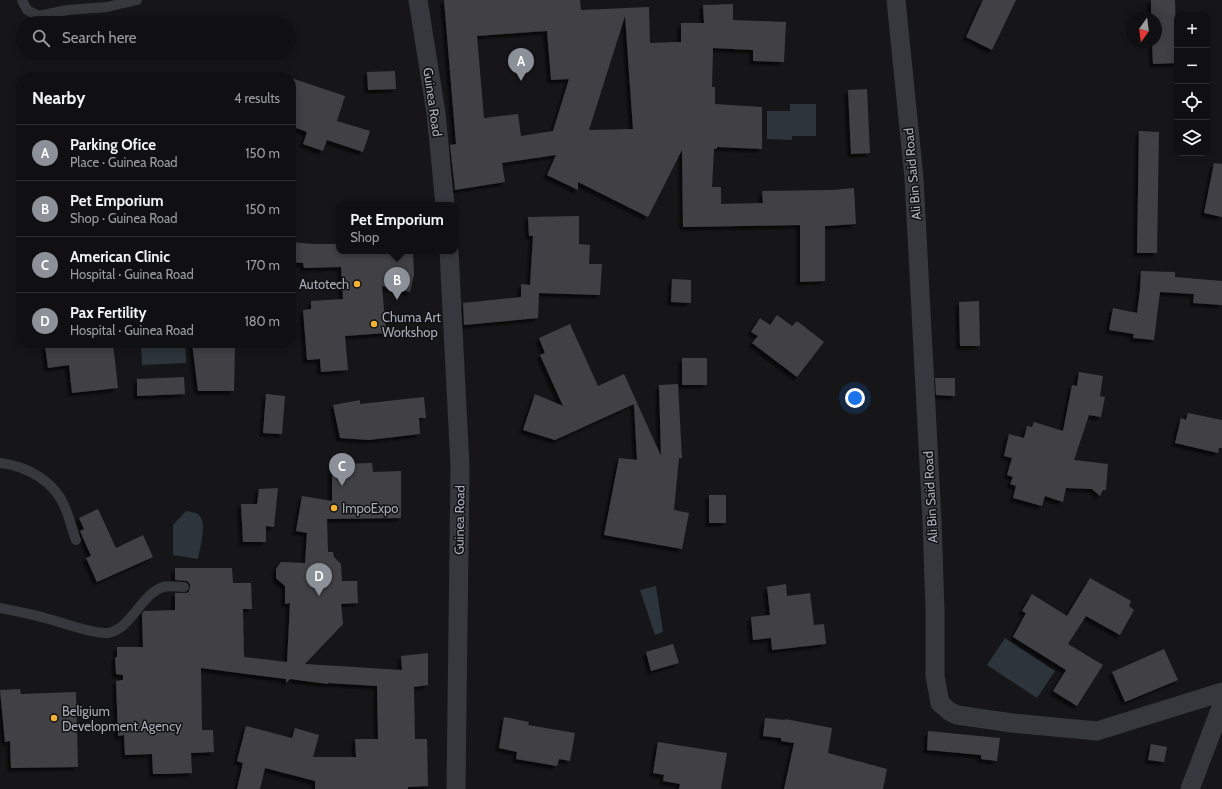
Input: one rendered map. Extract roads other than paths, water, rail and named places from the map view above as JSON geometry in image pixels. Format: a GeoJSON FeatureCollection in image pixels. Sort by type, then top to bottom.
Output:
{"type":"FeatureCollection","features":[{"type":"Feature","properties":{"kind":"street","name":"Guinea Road"},"geometry":{"type":"LineString","coordinates":[[418,0],[436,113],[444,202]]}},
{"type":"Feature","properties":{"kind":"street","name":"Ali Bin Said Road"},"geometry":{"type":"LineString","coordinates":[[896,0],[914,178],[932,521],[935,611],[935,676],[940,703],[949,711],[958,715],[1012,723],[1097,731],[1222,692]]}},
{"type":"Feature","properties":{"kind":"street","name":"Guinea Road"},"geometry":{"type":"LineString","coordinates":[[449,254],[460,466],[456,789]]}},
{"type":"Feature","properties":{"kind":"street"},"geometry":{"type":"LineString","coordinates":[[1190,789],[1222,705]]}},
{"type":"Feature","properties":{"kind":"lane"},"geometry":{"type":"LineString","coordinates":[[22,0],[27,10],[39,16],[67,10],[107,8],[136,0]]}},
{"type":"Feature","properties":{"kind":"lane"},"geometry":{"type":"LineString","coordinates":[[0,463],[11,464],[28,470],[43,479],[52,487],[66,508],[76,540]]}},
{"type":"Feature","properties":{"kind":"lane"},"geometry":{"type":"LineString","coordinates":[[0,608],[45,618],[80,628],[107,633],[114,631],[124,624],[152,593],[163,586],[184,587]]}},
{"type":"Feature","properties":{"kind":"place","name":"Parking Ofice"},"geometry":{"type":"Point","coordinates":[521,81]}},
{"type":"Feature","properties":{"kind":"place","name":"Autotech"},"geometry":{"type":"Point","coordinates":[357,284]}},
{"type":"Feature","properties":{"kind":"place","name":"Pet Emporium"},"geometry":{"type":"Point","coordinates":[397,300]}},
{"type":"Feature","properties":{"kind":"place","name":"Chuma Art Workshop"},"geometry":{"type":"Point","coordinates":[374,324]}},
{"type":"Feature","properties":{"kind":"place","name":"American Clinic"},"geometry":{"type":"Point","coordinates":[342,486]}},
{"type":"Feature","properties":{"kind":"place","name":"ImpoExpo"},"geometry":{"type":"Point","coordinates":[334,508]}},
{"type":"Feature","properties":{"kind":"place","name":"Pax Fertility"},"geometry":{"type":"Point","coordinates":[319,596]}},
{"type":"Feature","properties":{"kind":"place","name":"Beligium Development Agency"},"geometry":{"type":"Point","coordinates":[54,718]}}]}
